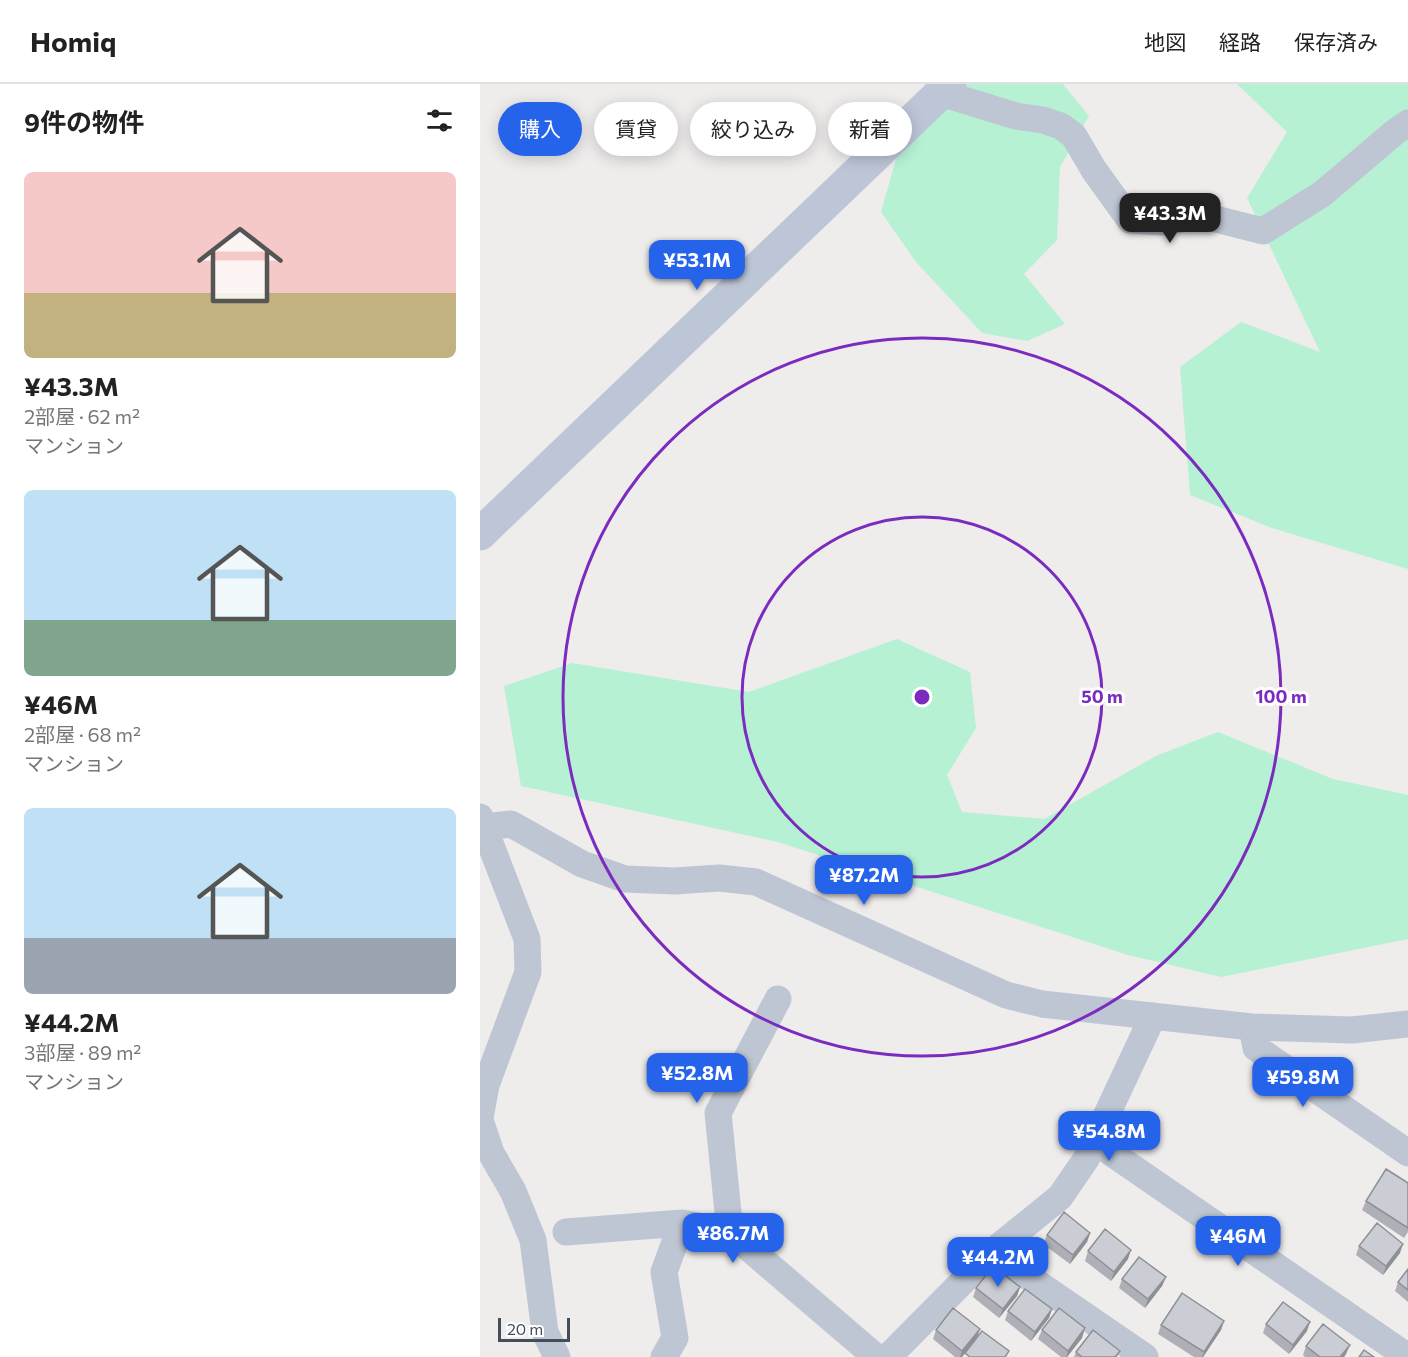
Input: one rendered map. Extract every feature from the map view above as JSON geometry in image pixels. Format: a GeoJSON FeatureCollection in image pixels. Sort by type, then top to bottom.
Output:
{"type":"FeatureCollection","features":[{"type":"Feature","properties":{"kind":"street"},"geometry":{"type":"LineString","coordinates":[[480,534],[946,88],[1016,116],[1043,120],[1061,126],[1074,136],[1094,170],[1130,220],[1161,222],[1204,216],[1263,231],[1322,194],[1408,123]]}},
{"type":"Feature","properties":{"kind":"street"},"geometry":{"type":"LineString","coordinates":[[557,1357],[545,1332],[533,1240],[513,1191],[492,1153],[480,1119],[486,1085],[528,972],[526,939],[482,822],[511,824],[582,864],[626,879],[675,881],[719,878],[756,882],[1006,995],[1042,1004],[1252,1027],[1352,1030],[1408,1024]]}},
{"type":"Feature","properties":{"kind":"street"},"geometry":{"type":"LineString","coordinates":[[730,1232],[718,1113],[778,999]]}},
{"type":"Feature","properties":{"kind":"street"},"geometry":{"type":"LineString","coordinates":[[888,1357],[992,1252],[1060,1197],[1086,1159],[1153,1016]]}},
{"type":"Feature","properties":{"kind":"street"},"geometry":{"type":"LineString","coordinates":[[1252,1027],[1256,1048],[1408,1153]]}},
{"type":"Feature","properties":{"kind":"street"},"geometry":{"type":"LineString","coordinates":[[1094,1141],[1408,1357]]}},
{"type":"Feature","properties":{"kind":"street"},"geometry":{"type":"LineString","coordinates":[[664,1357],[675,1338],[664,1272],[682,1223]]}},
{"type":"Feature","properties":{"kind":"street"},"geometry":{"type":"LineString","coordinates":[[566,1232],[682,1223],[730,1232],[876,1357]]}},
{"type":"Feature","properties":{"kind":"street"},"geometry":{"type":"LineString","coordinates":[[992,1252],[1145,1357]]}},
{"type":"Feature","properties":{"kind":"green space"},"geometry":{"type":"Polygon","coordinates":[[[963,84],[1063,84],[1089,116],[1060,167],[1057,240],[1024,274],[1065,324],[1027,341],[982,333],[916,262],[881,212],[897,156],[912,156],[912,111],[963,84]]]}},
{"type":"Feature","properties":{"kind":"green space"},"geometry":{"type":"Polygon","coordinates":[[[1237,84],[1408,84],[1408,569],[1272,528],[1190,495],[1180,367],[1241,322],[1320,352],[1247,198],[1287,132],[1237,84]]]}},
{"type":"Feature","properties":{"kind":"green space"},"geometry":{"type":"Polygon","coordinates":[[[897,639],[970,672],[976,728],[947,775],[962,812],[1044,819],[1158,755],[1218,732],[1333,779],[1408,795],[1408,939],[1221,977],[1128,955],[778,842],[521,786],[504,686],[572,663],[749,692],[897,639]]]}},
{"type":"Feature","properties":{"kind":"building"},"geometry":{"type":"Polygon","coordinates":[[[1386,1169],[1408,1183],[1408,1228],[1366,1201],[1386,1169]]]}},
{"type":"Feature","properties":{"kind":"building"},"geometry":{"type":"Polygon","coordinates":[[[1064,1212],[1090,1233],[1073,1255],[1047,1235],[1064,1212]]]}},
{"type":"Feature","properties":{"kind":"building"},"geometry":{"type":"Polygon","coordinates":[[[1377,1223],[1403,1244],[1386,1266],[1359,1246],[1377,1223]]]}},
{"type":"Feature","properties":{"kind":"building"},"geometry":{"type":"Polygon","coordinates":[[[1105,1229],[1131,1250],[1114,1272],[1088,1251],[1105,1229]]]}},
{"type":"Feature","properties":{"kind":"building"},"geometry":{"type":"Polygon","coordinates":[[[1139,1257],[1166,1277],[1148,1299],[1122,1279],[1139,1257]]]}},
{"type":"Feature","properties":{"kind":"building"},"geometry":{"type":"Polygon","coordinates":[[[993,1266],[1020,1287],[1003,1309],[976,1288],[993,1266]]]}},
{"type":"Feature","properties":{"kind":"building"},"geometry":{"type":"Polygon","coordinates":[[[1408,1269],[1408,1290],[1398,1282],[1408,1269]]]}},
{"type":"Feature","properties":{"kind":"building"},"geometry":{"type":"Polygon","coordinates":[[[1025,1289],[1052,1309],[1035,1332],[1008,1311],[1025,1289]]]}},
{"type":"Feature","properties":{"kind":"building"},"geometry":{"type":"Polygon","coordinates":[[[1182,1293],[1224,1321],[1204,1352],[1161,1325],[1182,1293]]]}},
{"type":"Feature","properties":{"kind":"building"},"geometry":{"type":"Polygon","coordinates":[[[1283,1302],[1310,1322],[1293,1345],[1266,1324],[1283,1302]]]}},
{"type":"Feature","properties":{"kind":"building"},"geometry":{"type":"Polygon","coordinates":[[[953,1308],[980,1329],[962,1351],[936,1330],[953,1308]]]}},
{"type":"Feature","properties":{"kind":"building"},"geometry":{"type":"Polygon","coordinates":[[[1059,1308],[1085,1328],[1068,1351],[1042,1330],[1059,1308]]]}},
{"type":"Feature","properties":{"kind":"building"},"geometry":{"type":"Polygon","coordinates":[[[1323,1324],[1350,1345],[1340,1357],[1320,1357],[1306,1346],[1323,1324]]]}},
{"type":"Feature","properties":{"kind":"building"},"geometry":{"type":"Polygon","coordinates":[[[1093,1330],[1120,1351],[1115,1357],[1082,1357],[1076,1352],[1093,1330]]]}},
{"type":"Feature","properties":{"kind":"building"},"geometry":{"type":"Polygon","coordinates":[[[982,1331],[1009,1351],[1005,1357],[970,1357],[965,1353],[982,1331]]]}},
{"type":"Feature","properties":{"kind":"building"},"geometry":{"type":"Polygon","coordinates":[[[1364,1350],[1374,1357],[1359,1357],[1364,1350]]]}}]}
